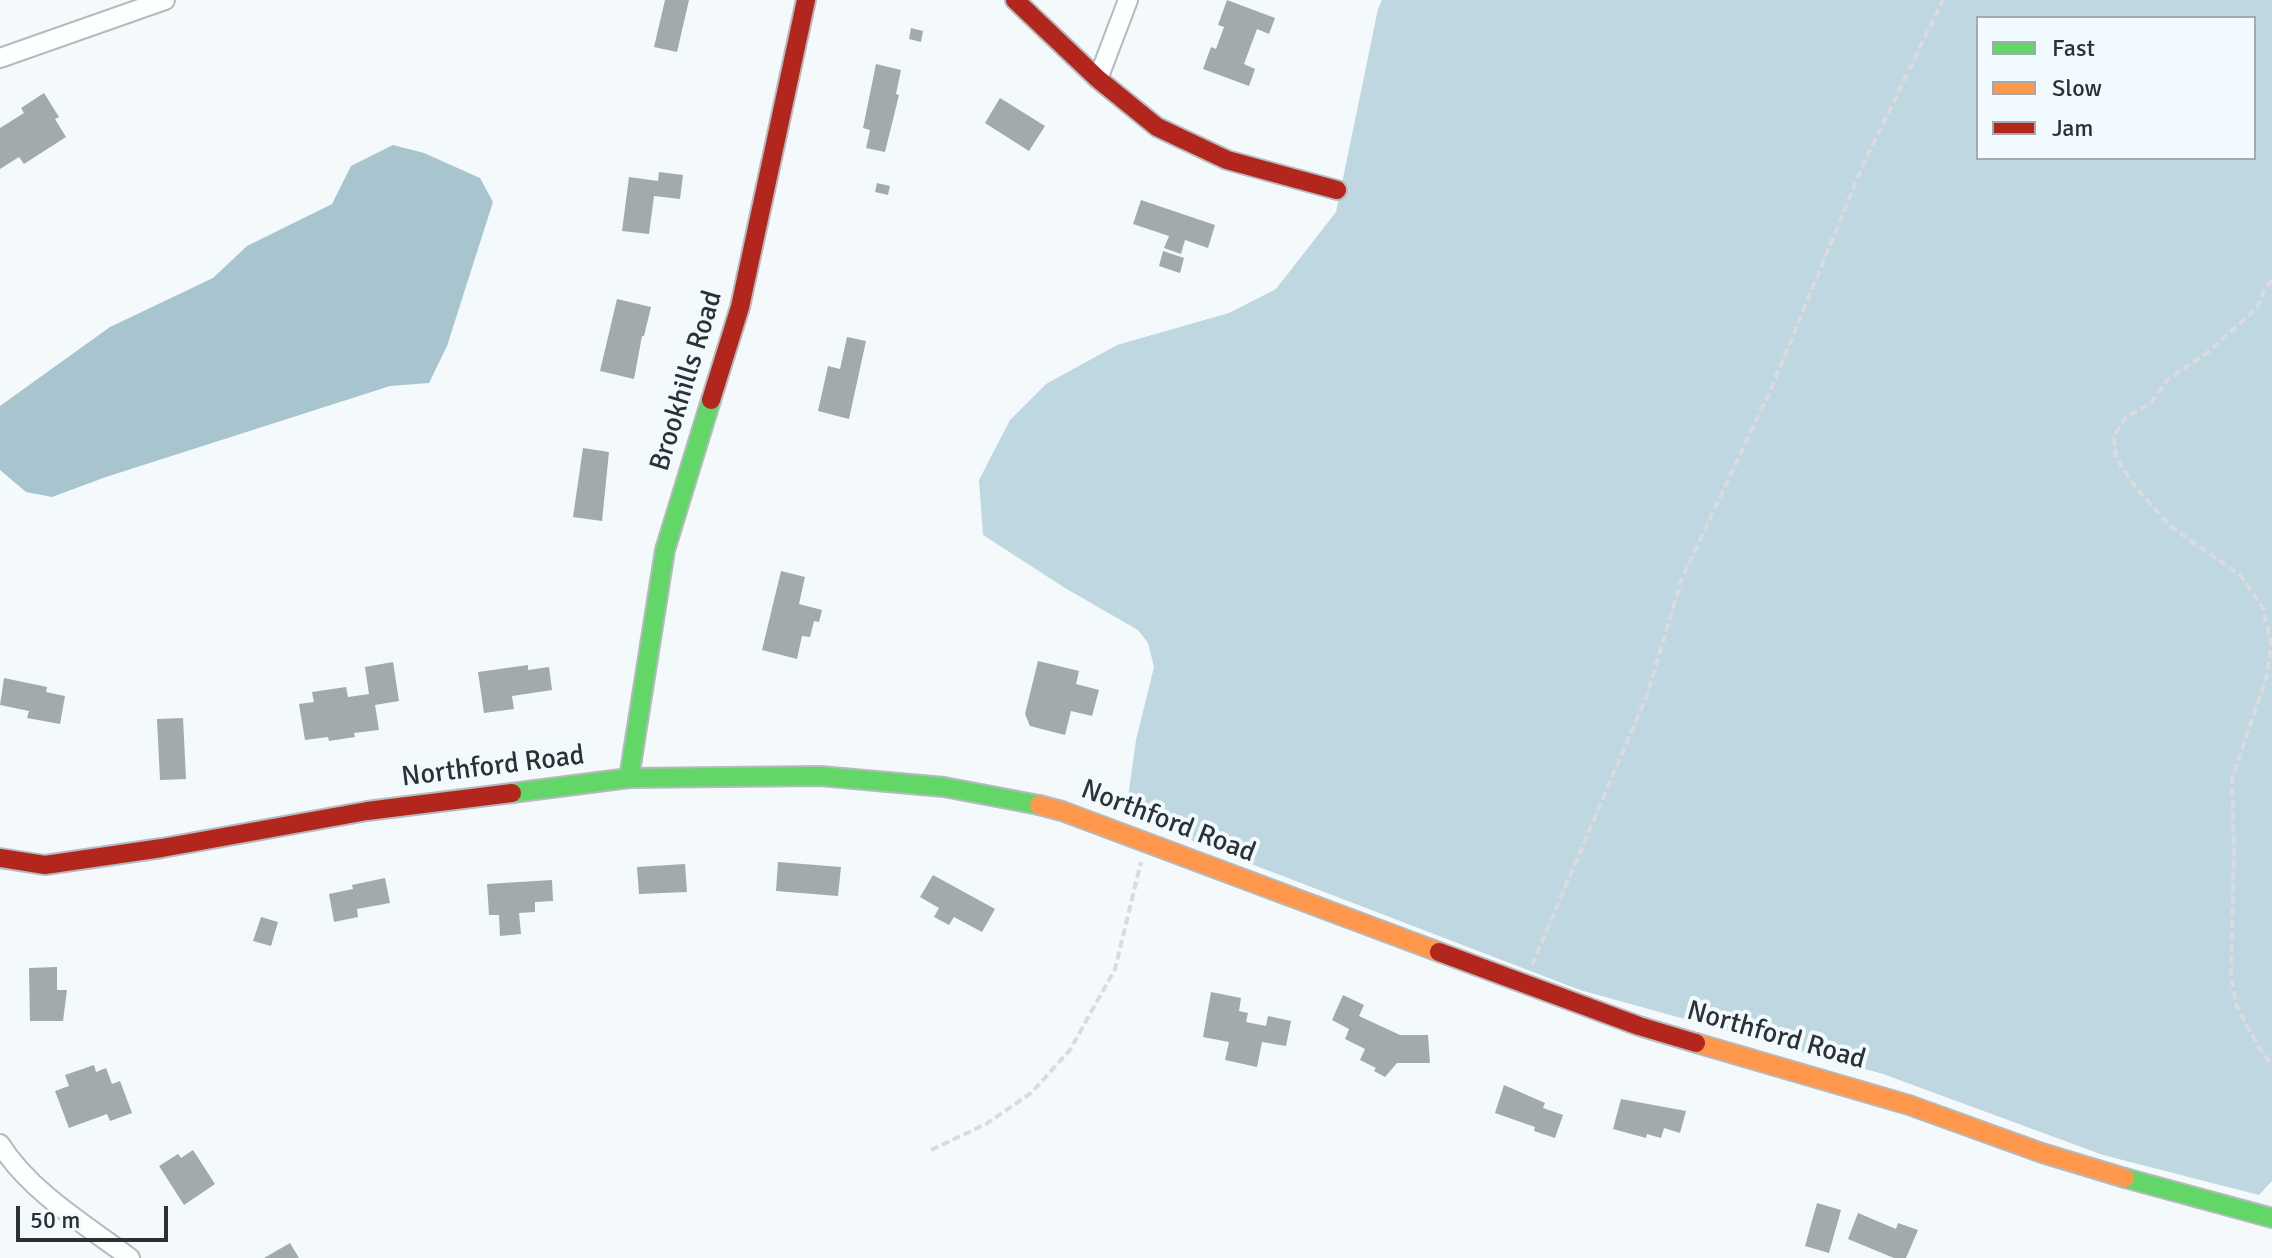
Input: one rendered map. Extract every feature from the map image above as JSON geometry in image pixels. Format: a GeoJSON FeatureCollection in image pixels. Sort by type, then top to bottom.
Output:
{"type":"FeatureCollection","features":[{"type":"Feature","properties":{"kind":"street"},"geometry":{"type":"LineString","coordinates":[[0,58],[165,0]]}},
{"type":"Feature","properties":{"kind":"street","name":"Brookhills Road"},"geometry":{"type":"LineString","coordinates":[[629,778],[665,550],[740,307],[806,0]]}},
{"type":"Feature","properties":{"kind":"street"},"geometry":{"type":"LineString","coordinates":[[1015,0],[1098,79],[1157,127],[1227,160],[1337,190]]}},
{"type":"Feature","properties":{"kind":"street"},"geometry":{"type":"LineString","coordinates":[[1098,79],[1128,0]]}},
{"type":"Feature","properties":{"kind":"street","name":"Northford Road"},"geometry":{"type":"LineString","coordinates":[[0,858],[45,865],[162,848],[367,811],[629,778],[820,776],[944,787],[1007,797],[1062,811],[1639,1026],[1909,1105],[2042,1153],[2191,1198],[2272,1218]]}},
{"type":"Feature","properties":{"kind":"street"},"geometry":{"type":"LineString","coordinates":[[0,1144],[8,1157],[45,1194],[130,1258]]}},
{"type":"Feature","properties":{"kind":"path"},"geometry":{"type":"LineString","coordinates":[[1524,984],[1647,695],[1682,578],[1771,389],[1863,165],[1943,0]]}},
{"type":"Feature","properties":{"kind":"path"},"geometry":{"type":"LineString","coordinates":[[2272,280],[2257,308],[2207,353],[2168,379],[2150,404],[2126,417],[2114,436],[2116,458],[2137,489],[2170,526],[2210,551],[2241,576],[2263,608],[2271,644],[2267,675],[2232,779],[2231,973],[2236,1005],[2272,1065]]}},
{"type":"Feature","properties":{"kind":"path"},"geometry":{"type":"LineString","coordinates":[[931,1150],[986,1124],[1031,1093],[1070,1050],[1115,969],[1145,844]]}},
{"type":"Feature","properties":{"kind":"shaded area"},"geometry":{"type":"Polygon","coordinates":[[[1382,0],[2272,0],[2272,1181],[2259,1195],[2103,1155],[1883,1074],[1580,990],[1207,847],[1126,812],[1136,740],[1154,667],[1148,643],[1138,630],[983,535],[979,480],[1010,420],[1046,384],[1117,345],[1229,313],[1276,289],[1336,212],[1382,0]]]}},
{"type":"Feature","properties":{"kind":"shaded area"},"geometry":{"type":"Polygon","coordinates":[[[393,145],[424,153],[480,178],[493,202],[447,346],[429,383],[390,386],[52,497],[26,492],[0,470],[0,406],[110,327],[213,278],[247,246],[332,204],[351,166],[393,145]]]}},
{"type":"Feature","properties":{"kind":"building"},"geometry":{"type":"Polygon","coordinates":[[[665,0],[689,0],[677,52],[654,47],[665,0]]]}},
{"type":"Feature","properties":{"kind":"building"},"geometry":{"type":"Polygon","coordinates":[[[1227,0],[1275,18],[1269,34],[1257,29],[1244,64],[1255,69],[1249,86],[1203,69],[1211,47],[1216,49],[1224,27],[1218,25],[1227,0]]]}},
{"type":"Feature","properties":{"kind":"building"},"geometry":{"type":"Polygon","coordinates":[[[911,28],[923,31],[921,42],[909,39],[911,28]]]}},
{"type":"Feature","properties":{"kind":"building"},"geometry":{"type":"Polygon","coordinates":[[[876,64],[901,70],[896,94],[899,95],[885,152],[866,148],[870,130],[863,128],[876,64]]]}},
{"type":"Feature","properties":{"kind":"building"},"geometry":{"type":"Polygon","coordinates":[[[44,93],[59,117],[55,119],[66,137],[24,164],[19,157],[0,169],[0,128],[24,113],[21,108],[44,93]]]}},
{"type":"Feature","properties":{"kind":"building"},"geometry":{"type":"Polygon","coordinates":[[[1000,98],[1045,126],[1029,151],[985,123],[1000,98]]]}},
{"type":"Feature","properties":{"kind":"building"},"geometry":{"type":"Polygon","coordinates":[[[659,172],[683,175],[680,199],[654,196],[649,234],[622,231],[629,177],[658,181],[659,172]]]}},
{"type":"Feature","properties":{"kind":"building"},"geometry":{"type":"Polygon","coordinates":[[[877,183],[890,186],[888,195],[875,192],[877,183]]]}},
{"type":"Feature","properties":{"kind":"building"},"geometry":{"type":"Polygon","coordinates":[[[1141,200],[1215,225],[1208,248],[1185,240],[1181,254],[1164,248],[1169,236],[1133,224],[1141,200]]]}},
{"type":"Feature","properties":{"kind":"building"},"geometry":{"type":"Polygon","coordinates":[[[1163,251],[1184,258],[1180,273],[1159,266],[1163,251]]]}},
{"type":"Feature","properties":{"kind":"building"},"geometry":{"type":"Polygon","coordinates":[[[617,299],[651,307],[634,379],[600,371],[617,299]]]}},
{"type":"Feature","properties":{"kind":"building"},"geometry":{"type":"Polygon","coordinates":[[[847,337],[866,341],[849,419],[818,411],[828,366],[840,369],[847,337]]]}},
{"type":"Feature","properties":{"kind":"building"},"geometry":{"type":"Polygon","coordinates":[[[583,448],[609,452],[602,521],[573,517],[583,448]]]}},
{"type":"Feature","properties":{"kind":"building"},"geometry":{"type":"Polygon","coordinates":[[[781,571],[805,577],[799,604],[822,610],[819,622],[814,621],[810,637],[802,636],[797,659],[762,650],[781,571]]]}},
{"type":"Feature","properties":{"kind":"building"},"geometry":{"type":"Polygon","coordinates":[[[1038,661],[1079,671],[1076,684],[1099,690],[1092,716],[1071,711],[1065,735],[1030,726],[1025,714],[1038,661]]]}},
{"type":"Feature","properties":{"kind":"building"},"geometry":{"type":"Polygon","coordinates":[[[393,662],[399,701],[375,705],[379,730],[354,733],[355,737],[329,741],[328,737],[305,740],[299,704],[314,702],[312,692],[346,687],[348,697],[369,694],[365,667],[393,662]]]}},
{"type":"Feature","properties":{"kind":"building"},"geometry":{"type":"Polygon","coordinates":[[[528,665],[528,670],[549,667],[552,690],[512,696],[514,709],[484,713],[478,672],[528,665]]]}},
{"type":"Feature","properties":{"kind":"building"},"geometry":{"type":"Polygon","coordinates":[[[4,678],[47,687],[46,692],[65,696],[60,724],[27,718],[29,711],[0,705],[4,678]]]}},
{"type":"Feature","properties":{"kind":"building"},"geometry":{"type":"Polygon","coordinates":[[[183,718],[186,779],[160,780],[157,719],[183,718]]]}},
{"type":"Feature","properties":{"kind":"building"},"geometry":{"type":"Polygon","coordinates":[[[778,862],[841,867],[838,896],[776,891],[778,862]]]}},
{"type":"Feature","properties":{"kind":"building"},"geometry":{"type":"Polygon","coordinates":[[[685,864],[687,892],[639,894],[637,867],[685,864]]]}},
{"type":"Feature","properties":{"kind":"building"},"geometry":{"type":"Polygon","coordinates":[[[933,875],[995,909],[982,932],[954,917],[949,925],[934,917],[939,908],[920,897],[933,875]]]}},
{"type":"Feature","properties":{"kind":"building"},"geometry":{"type":"Polygon","coordinates":[[[385,878],[390,903],[357,909],[358,917],[334,922],[329,894],[385,878]]]}},
{"type":"Feature","properties":{"kind":"building"},"geometry":{"type":"Polygon","coordinates":[[[552,880],[553,901],[535,902],[535,912],[519,913],[521,934],[500,936],[499,915],[489,915],[487,884],[552,880]]]}},
{"type":"Feature","properties":{"kind":"building"},"geometry":{"type":"Polygon","coordinates":[[[261,917],[278,922],[271,946],[253,941],[261,917]]]}},
{"type":"Feature","properties":{"kind":"building"},"geometry":{"type":"Polygon","coordinates":[[[57,967],[57,990],[67,990],[63,1021],[30,1021],[29,968],[57,967]]]}},
{"type":"Feature","properties":{"kind":"building"},"geometry":{"type":"Polygon","coordinates":[[[1211,992],[1241,998],[1239,1011],[1248,1013],[1246,1022],[1266,1026],[1268,1016],[1291,1021],[1286,1046],[1262,1042],[1257,1067],[1225,1060],[1229,1042],[1203,1037],[1211,992]]]}},
{"type":"Feature","properties":{"kind":"building"},"geometry":{"type":"Polygon","coordinates":[[[1343,995],[1364,1005],[1359,1016],[1400,1035],[1428,1035],[1430,1063],[1397,1063],[1385,1077],[1374,1071],[1376,1068],[1360,1060],[1365,1049],[1345,1039],[1349,1029],[1332,1020],[1343,995]]]}},
{"type":"Feature","properties":{"kind":"building"},"geometry":{"type":"Polygon","coordinates":[[[94,1065],[96,1072],[106,1068],[112,1084],[120,1081],[132,1113],[110,1121],[107,1114],[69,1128],[55,1091],[69,1086],[65,1075],[94,1065]]]}},
{"type":"Feature","properties":{"kind":"building"},"geometry":{"type":"Polygon","coordinates":[[[1504,1085],[1545,1103],[1543,1108],[1563,1115],[1555,1138],[1534,1131],[1535,1127],[1495,1113],[1504,1085]]]}},
{"type":"Feature","properties":{"kind":"building"},"geometry":{"type":"Polygon","coordinates":[[[1621,1099],[1686,1111],[1680,1133],[1664,1128],[1661,1138],[1647,1134],[1646,1138],[1613,1129],[1621,1099]]]}},
{"type":"Feature","properties":{"kind":"building"},"geometry":{"type":"Polygon","coordinates":[[[193,1150],[215,1184],[184,1205],[159,1166],[178,1154],[181,1158],[193,1150]]]}},
{"type":"Feature","properties":{"kind":"building"},"geometry":{"type":"Polygon","coordinates":[[[1817,1203],[1841,1210],[1829,1253],[1805,1246],[1817,1203]]]}},
{"type":"Feature","properties":{"kind":"building"},"geometry":{"type":"Polygon","coordinates":[[[1858,1213],[1896,1229],[1898,1223],[1918,1230],[1906,1258],[1894,1258],[1848,1239],[1858,1213]]]}},
{"type":"Feature","properties":{"kind":"building"},"geometry":{"type":"Polygon","coordinates":[[[290,1243],[299,1258],[264,1258],[290,1243]]]}},
{"type":"Feature","properties":{"kind":"traffic: fast"},"geometry":{"type":"LineString","coordinates":[[629,778],[665,550],[711,400]]}},
{"type":"Feature","properties":{"kind":"traffic: fast"},"geometry":{"type":"LineString","coordinates":[[512,793],[629,778],[820,776],[944,787],[1039,805]]}},
{"type":"Feature","properties":{"kind":"traffic: fast"},"geometry":{"type":"LineString","coordinates":[[2125,1178],[2272,1218]]}},
{"type":"Feature","properties":{"kind":"traffic: slow"},"geometry":{"type":"LineString","coordinates":[[1039,805],[1439,952]]}},
{"type":"Feature","properties":{"kind":"traffic: slow"},"geometry":{"type":"LineString","coordinates":[[1696,1043],[1909,1105],[2042,1153],[2125,1178]]}},
{"type":"Feature","properties":{"kind":"traffic: jam"},"geometry":{"type":"LineString","coordinates":[[711,400],[740,307],[806,0]]}},
{"type":"Feature","properties":{"kind":"traffic: jam"},"geometry":{"type":"LineString","coordinates":[[1015,0],[1098,79],[1157,127],[1227,160],[1337,190]]}},
{"type":"Feature","properties":{"kind":"traffic: jam"},"geometry":{"type":"LineString","coordinates":[[0,858],[45,865],[162,848],[367,811],[512,793]]}},
{"type":"Feature","properties":{"kind":"traffic: jam"},"geometry":{"type":"LineString","coordinates":[[1439,952],[1639,1026],[1696,1043]]}}]}
